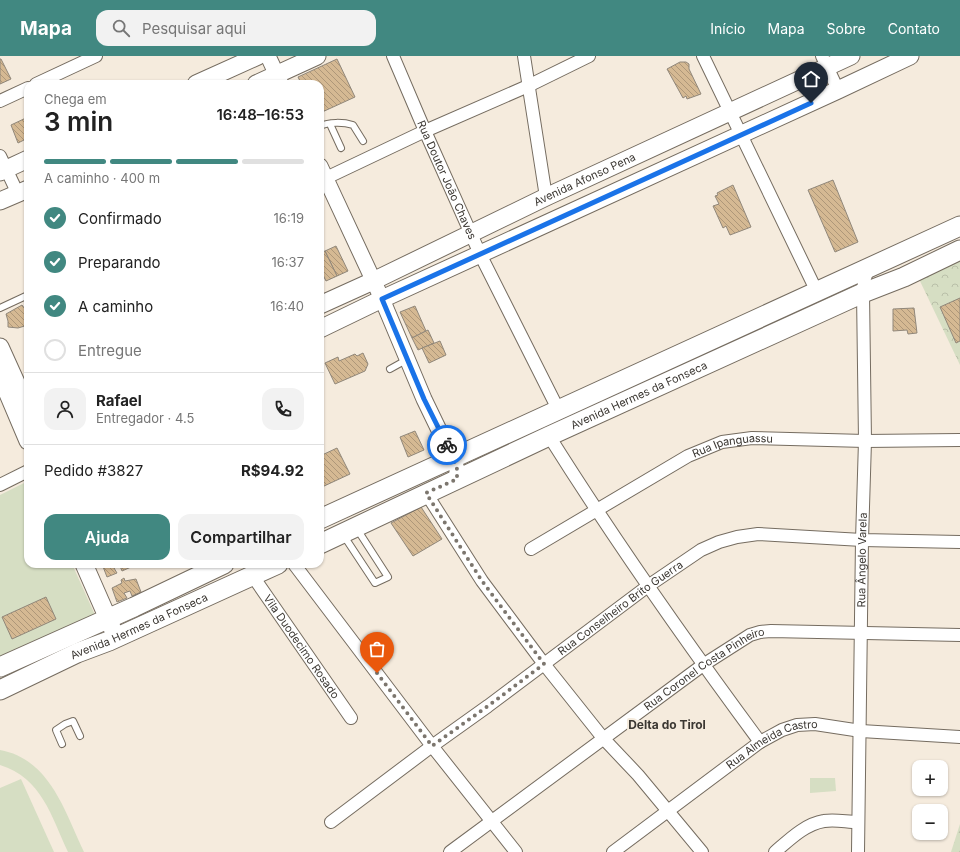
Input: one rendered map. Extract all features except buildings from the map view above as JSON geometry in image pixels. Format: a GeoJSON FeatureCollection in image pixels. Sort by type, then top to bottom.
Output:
{"type":"FeatureCollection","features":[{"type":"Feature","properties":{"kind":"main road"},"geometry":{"type":"LineString","coordinates":[[205,80],[258,56]]}},
{"type":"Feature","properties":{"kind":"main road"},"geometry":{"type":"LineString","coordinates":[[279,79],[316,56]]}},
{"type":"Feature","properties":{"kind":"main road","name":"Avenida Afonso Pena"},"geometry":{"type":"LineString","coordinates":[[324,303],[546,197],[730,112],[824,62],[851,56]]}},
{"type":"Feature","properties":{"kind":"main road"},"geometry":{"type":"LineString","coordinates":[[324,327],[910,56]]}},
{"type":"Feature","properties":{"kind":"main road"},"geometry":{"type":"LineString","coordinates":[[2,166],[24,161]]}},
{"type":"Feature","properties":{"kind":"main road"},"geometry":{"type":"LineString","coordinates":[[0,201],[23,192]]}},
{"type":"Feature","properties":{"kind":"main road","name":"Avenida Hermes da Fonseca"},"geometry":{"type":"LineString","coordinates":[[324,518],[558,409],[960,226]]}},
{"type":"Feature","properties":{"kind":"main road","name":"Avenida Hermes da Fonseca"},"geometry":{"type":"LineString","coordinates":[[324,542],[549,436],[863,293],[904,277],[960,250]]}},
{"type":"Feature","properties":{"kind":"main road"},"geometry":{"type":"LineString","coordinates":[[0,347],[24,400]]}},
{"type":"Feature","properties":{"kind":"main road"},"geometry":{"type":"LineString","coordinates":[[2,384],[24,432]]}},
{"type":"Feature","properties":{"kind":"main road"},"geometry":{"type":"LineString","coordinates":[[86,568],[112,617]]}},
{"type":"Feature","properties":{"kind":"main road"},"geometry":{"type":"LineString","coordinates":[[95,568],[112,617],[116,637]]}},
{"type":"Feature","properties":{"kind":"main road","name":"Avenida Hermes da Fonseca"},"geometry":{"type":"LineString","coordinates":[[0,667],[112,617],[216,568]]}},
{"type":"Feature","properties":{"kind":"main road","name":"Avenida Hermes da Fonseca"},"geometry":{"type":"LineString","coordinates":[[0,690],[269,568]]}},
{"type":"Feature","properties":{"kind":"main road"},"geometry":{"type":"LineString","coordinates":[[69,635],[76,645],[77,654]]}},
{"type":"Feature","properties":{"kind":"street"},"geometry":{"type":"LineString","coordinates":[[45,80],[96,56]]}},
{"type":"Feature","properties":{"kind":"street"},"geometry":{"type":"LineString","coordinates":[[268,56],[279,79]]}},
{"type":"Feature","properties":{"kind":"street","name":"Rua Doutor João Chaves"},"geometry":{"type":"LineString","coordinates":[[393,56],[480,254],[558,409]]}},
{"type":"Feature","properties":{"kind":"street"},"geometry":{"type":"LineString","coordinates":[[524,56],[546,197]]}},
{"type":"Feature","properties":{"kind":"street"},"geometry":{"type":"LineString","coordinates":[[324,172],[425,131],[528,86],[589,56]]}},
{"type":"Feature","properties":{"kind":"street"},"geometry":{"type":"LineString","coordinates":[[703,56],[817,292]]}},
{"type":"Feature","properties":{"kind":"street"},"geometry":{"type":"LineString","coordinates":[[824,62],[838,90]]}},
{"type":"Feature","properties":{"kind":"street"},"geometry":{"type":"LineString","coordinates":[[0,101],[24,90]]}},
{"type":"Feature","properties":{"kind":"street"},"geometry":{"type":"LineString","coordinates":[[2,166],[23,192]]}},
{"type":"Feature","properties":{"kind":"street"},"geometry":{"type":"LineString","coordinates":[[324,174],[382,299],[424,399],[453,459],[457,469],[457,479]]}},
{"type":"Feature","properties":{"kind":"street","name":"Rua Ângelo Varela"},"geometry":{"type":"LineString","coordinates":[[858,852],[861,731],[862,540],[865,441],[863,293],[864,281],[868,269]]}},
{"type":"Feature","properties":{"kind":"street"},"geometry":{"type":"LineString","coordinates":[[549,436],[596,510],[648,586],[703,665],[760,742]]}},
{"type":"Feature","properties":{"kind":"street","name":"Rua Ipanguassu"},"geometry":{"type":"LineString","coordinates":[[531,549],[688,456],[722,442],[752,438],[865,441],[960,440]]}},
{"type":"Feature","properties":{"kind":"street"},"geometry":{"type":"LineString","coordinates":[[0,485],[24,473]]}},
{"type":"Feature","properties":{"kind":"street"},"geometry":{"type":"LineString","coordinates":[[426,493],[482,581],[544,664],[603,738],[638,775],[702,852]]}},
{"type":"Feature","properties":{"kind":"street","name":"Rua Conselheiro Brito Guerra"},"geometry":{"type":"LineString","coordinates":[[331,822],[648,586],[702,550],[719,542],[737,537],[758,534],[862,540],[960,542]]}},
{"type":"Feature","properties":{"kind":"street"},"geometry":{"type":"LineString","coordinates":[[297,568],[432,746],[516,852]]}},
{"type":"Feature","properties":{"kind":"street","name":"Vila Duodecimo Rosado"},"geometry":{"type":"LineString","coordinates":[[252,575],[351,718]]}},
{"type":"Feature","properties":{"kind":"street","name":"Rua Coronel Costa Pinheiro"},"geometry":{"type":"LineString","coordinates":[[450,852],[703,665],[750,635],[771,631],[960,635]]}},
{"type":"Feature","properties":{"kind":"street","name":"Rua Almeida Castro"},"geometry":{"type":"LineString","coordinates":[[613,852],[760,742],[782,730],[797,725],[815,724],[861,731],[960,737]]}},
{"type":"Feature","properties":{"kind":"street"},"geometry":{"type":"LineString","coordinates":[[775,852],[806,827],[816,822],[858,822]]}},
{"type":"Feature","properties":{"kind":"lane"},"geometry":{"type":"LineString","coordinates":[[324,125],[346,123],[353,125],[363,141]]}},
{"type":"Feature","properties":{"kind":"lane"},"geometry":{"type":"LineString","coordinates":[[330,124],[341,148]]}},
{"type":"Feature","properties":{"kind":"lane"},"geometry":{"type":"LineString","coordinates":[[0,308],[24,297]]}},
{"type":"Feature","properties":{"kind":"lane"},"geometry":{"type":"LineString","coordinates":[[390,369],[408,359]]}},
{"type":"Feature","properties":{"kind":"lane"},"geometry":{"type":"LineString","coordinates":[[349,530],[388,578],[375,583],[349,530]]}},
{"type":"Feature","properties":{"kind":"lane"},"geometry":{"type":"LineString","coordinates":[[62,744],[56,730],[65,724],[73,721],[80,736]]}},
{"type":"Feature","properties":{"kind":"green space"},"geometry":{"type":"Polygon","coordinates":[[[960,260],[960,365],[919,279],[960,260]]]}},
{"type":"Feature","properties":{"kind":"green space"},"geometry":{"type":"Polygon","coordinates":[[[24,483],[24,568],[74,568],[95,615],[0,658],[0,495],[24,483]]]}},
{"type":"Feature","properties":{"kind":"green space"},"geometry":{"type":"Polygon","coordinates":[[[0,750],[17,755],[32,764],[44,776],[54,789],[84,852],[68,852],[50,812],[35,789],[26,779],[14,771],[0,765],[0,750]]]}},
{"type":"Feature","properties":{"kind":"green space"},"geometry":{"type":"Polygon","coordinates":[[[810,778],[835,778],[836,791],[810,793],[810,778]]]}},
{"type":"Feature","properties":{"kind":"green space"},"geometry":{"type":"Polygon","coordinates":[[[21,779],[54,852],[0,852],[0,788],[21,779]]]}},
{"type":"Feature","properties":{"kind":"green space"},"geometry":{"type":"Polygon","coordinates":[[[960,824],[960,852],[951,852],[960,824]]]}},
{"type":"Feature","properties":{"kind":"way so far"},"geometry":{"type":"LineString","coordinates":[[377,673],[432,746],[544,664],[482,581],[426,493],[457,479],[457,469],[447,445]]}},
{"type":"Feature","properties":{"kind":"district","name":"Delta do Tirol"},"geometry":{"type":"Point","coordinates":[667,725]}},
{"type":"Feature","properties":{"kind":"route"},"geometry":{"type":"LineString","coordinates":[[447,445],[424,399],[382,299],[811,103]]}}]}
